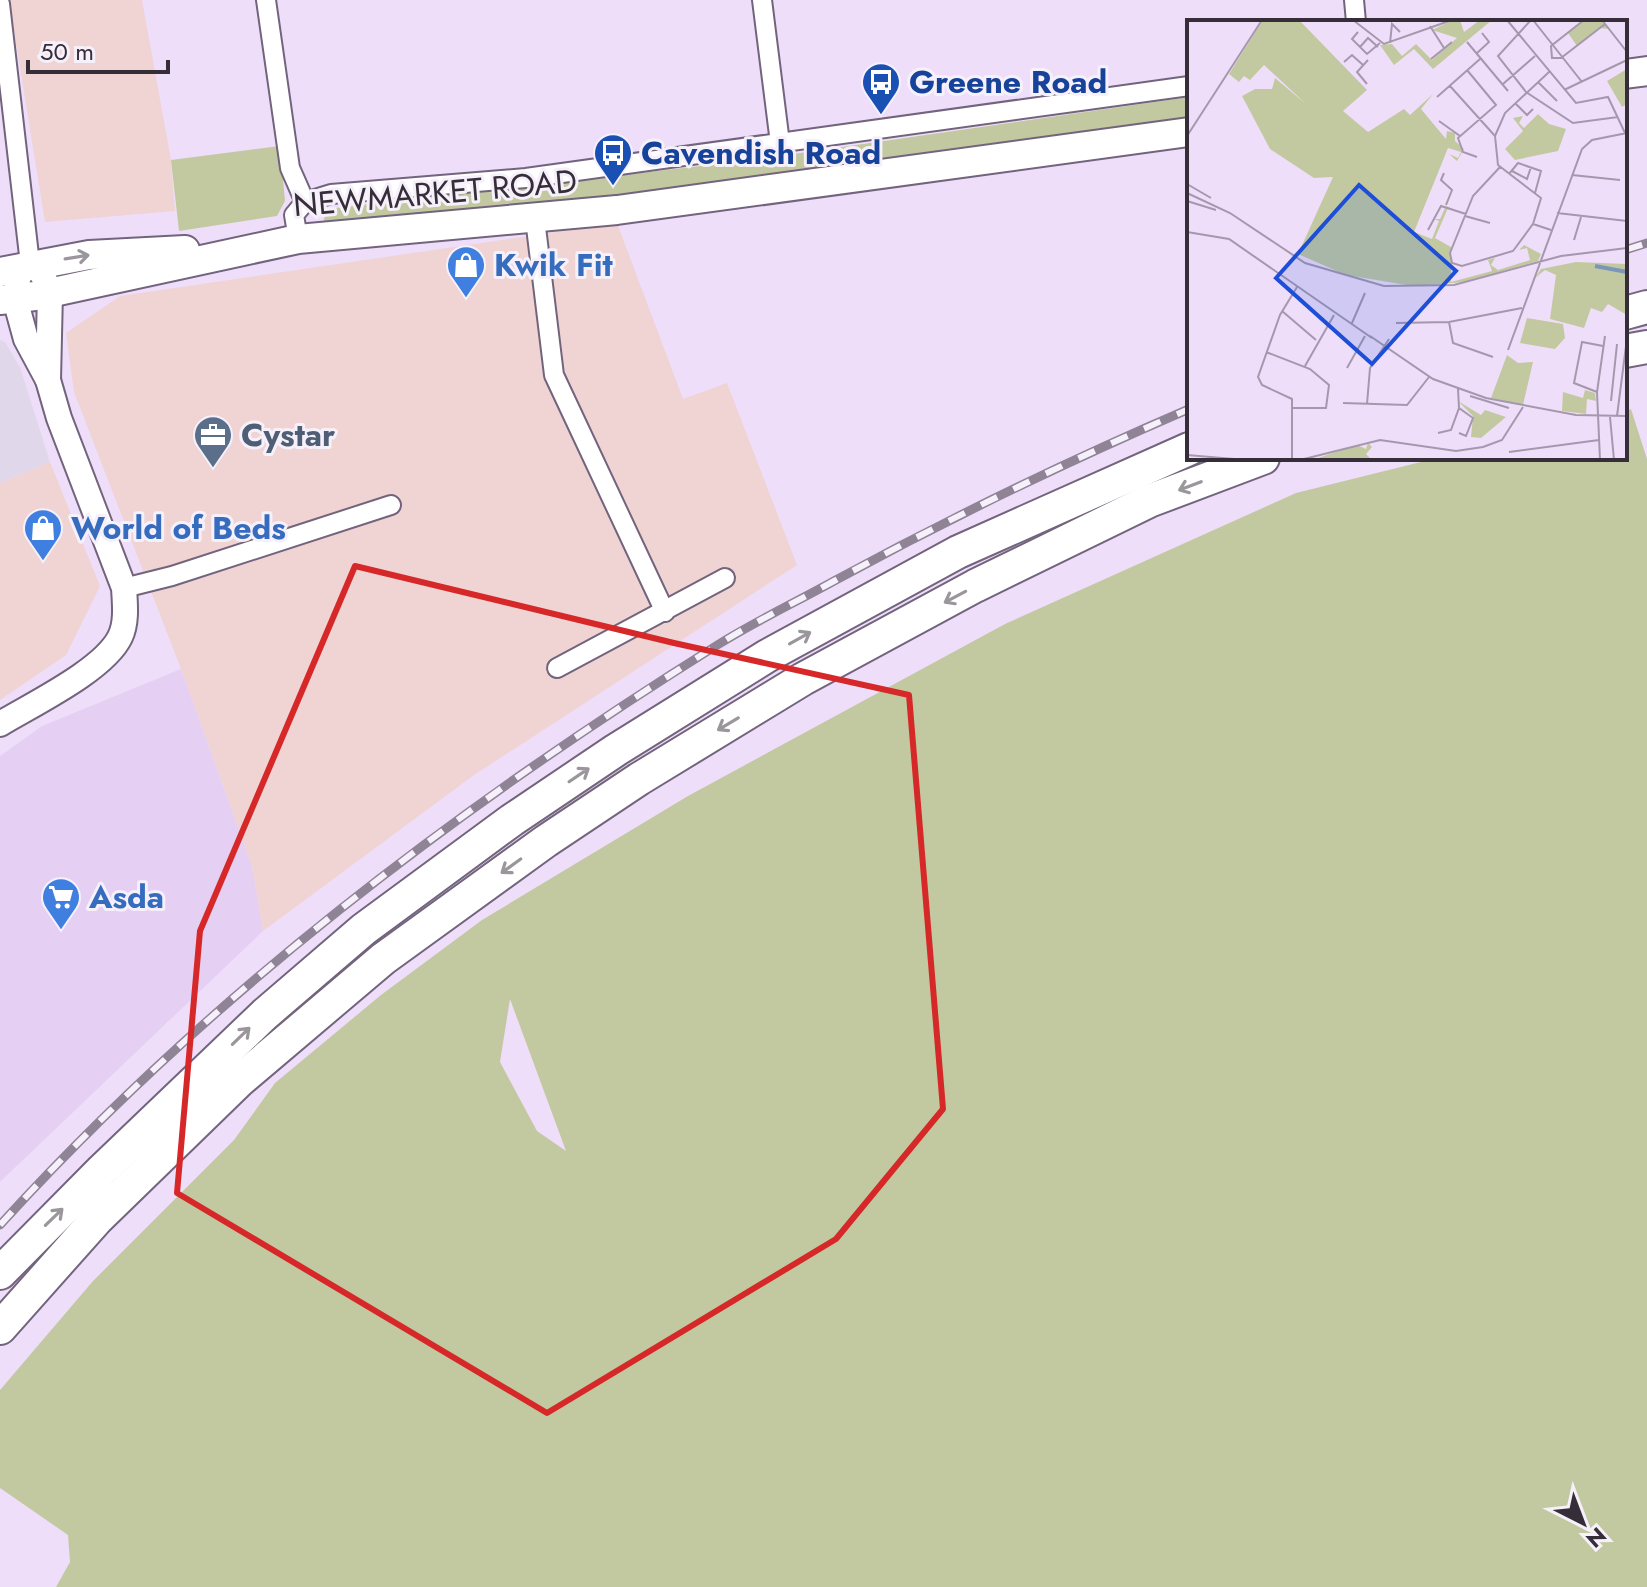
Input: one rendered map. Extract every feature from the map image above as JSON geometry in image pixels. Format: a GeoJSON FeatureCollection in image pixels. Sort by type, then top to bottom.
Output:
{"type":"FeatureCollection","features":[{"type":"Feature","properties":{"kind":"highway"},"geometry":{"type":"LineString","coordinates":[[1627,312],[1647,307]]}},
{"type":"Feature","properties":{"kind":"highway"},"geometry":{"type":"LineString","coordinates":[[1627,351],[1647,347]]}},
{"type":"Feature","properties":{"kind":"highway"},"geometry":{"type":"LineString","coordinates":[[0,1273],[80,1191],[265,1014],[364,929],[512,820],[616,750],[767,656],[958,552],[1187,450]]}},
{"type":"Feature","properties":{"kind":"highway"},"geometry":{"type":"LineString","coordinates":[[0,1328],[97,1219],[239,1081],[383,959],[546,841],[639,779],[803,679],[948,600],[1149,501],[1258,460]]}},
{"type":"Feature","properties":{"kind":"main road"},"geometry":{"type":"LineString","coordinates":[[1627,74],[1647,71]]}},
{"type":"Feature","properties":{"kind":"main road","name":"NEWMARKET ROAD"},"geometry":{"type":"LineString","coordinates":[[8,299],[298,239],[535,219],[1187,132]]}},
{"type":"Feature","properties":{"kind":"main road","name":"NEWMARKET ROAD"},"geometry":{"type":"LineString","coordinates":[[0,272],[89,255],[258,246]]}},
{"type":"Feature","properties":{"kind":"street"},"geometry":{"type":"LineString","coordinates":[[266,0],[290,168],[305,202]]}},
{"type":"Feature","properties":{"kind":"street"},"geometry":{"type":"LineString","coordinates":[[762,0],[780,143]]}},
{"type":"Feature","properties":{"kind":"street"},"geometry":{"type":"LineString","coordinates":[[1354,0],[1356,20]]}},
{"type":"Feature","properties":{"kind":"street"},"geometry":{"type":"LineString","coordinates":[[0,4],[30,264],[45,278],[50,292],[48,380]]}},
{"type":"Feature","properties":{"kind":"street"},"geometry":{"type":"LineString","coordinates":[[298,239],[294,215],[305,202],[331,194],[526,178],[1187,86]]}},
{"type":"Feature","properties":{"kind":"street"},"geometry":{"type":"LineString","coordinates":[[535,219],[554,375],[665,612]]}},
{"type":"Feature","properties":{"kind":"street"},"geometry":{"type":"LineString","coordinates":[[0,724],[85,674],[108,655],[121,636],[125,615],[124,588],[59,418],[48,380],[8,299],[30,264]]}},
{"type":"Feature","properties":{"kind":"street"},"geometry":{"type":"LineString","coordinates":[[124,588],[172,576],[391,505]]}},
{"type":"Feature","properties":{"kind":"street"},"geometry":{"type":"LineString","coordinates":[[557,668],[725,578]]}},
{"type":"Feature","properties":{"kind":"highlighted area"},"geometry":{"type":"Polygon","coordinates":[[[355,566],[674,643],[909,695],[943,1109],[836,1239],[547,1413],[177,1193],[200,931],[355,566]]]}},
{"type":"Feature","properties":{"kind":"shaded area"},"geometry":{"type":"Polygon","coordinates":[[[9,0],[142,0],[171,160],[175,211],[45,222],[9,0]]]}},
{"type":"Feature","properties":{"kind":"shaded area"},"geometry":{"type":"Polygon","coordinates":[[[617,223],[683,399],[727,383],[797,565],[474,775],[263,931],[252,866],[181,669],[74,392],[66,333],[120,296],[617,223]]]}},
{"type":"Feature","properties":{"kind":"shaded area"},"geometry":{"type":"Polygon","coordinates":[[[0,340],[5,342],[20,367],[50,462],[0,483],[0,340]]]}},
{"type":"Feature","properties":{"kind":"shaded area"},"geometry":{"type":"Polygon","coordinates":[[[50,462],[100,586],[66,655],[0,700],[0,483],[50,462]]]}},
{"type":"Feature","properties":{"kind":"shaded area"},"geometry":{"type":"Polygon","coordinates":[[[181,669],[252,866],[263,931],[0,1182],[0,756],[42,726],[181,669]]]}},
{"type":"Feature","properties":{"kind":"green space"},"geometry":{"type":"Polygon","coordinates":[[[1187,97],[1187,117],[530,207],[323,223],[327,209],[752,160],[1187,97]]]}},
{"type":"Feature","properties":{"kind":"green space"},"geometry":{"type":"Polygon","coordinates":[[[280,146],[285,201],[277,216],[179,231],[171,160],[280,146]]]}},
{"type":"Feature","properties":{"kind":"green space"},"geometry":{"type":"Polygon","coordinates":[[[1631,409],[1647,459],[1647,1587],[56,1587],[70,1562],[68,1535],[0,1488],[0,1390],[93,1281],[234,1140],[275,1083],[381,995],[482,920],[688,796],[1005,624],[1296,493],[1429,460],[1627,460],[1627,410],[1631,409]],[[510,999],[500,1062],[537,1131],[566,1151],[510,999]]]}},
{"type":"Feature","properties":{"kind":"railway"},"geometry":{"type":"LineString","coordinates":[[1627,249],[1647,243]]}},
{"type":"Feature","properties":{"kind":"railway"},"geometry":{"type":"LineString","coordinates":[[0,1225],[80,1141],[163,1061],[250,984],[340,910],[526,771],[622,706],[762,619],[965,513],[1187,410]]}},
{"type":"Feature","properties":{"kind":"place","name":"Greene Road"},"geometry":{"type":"Point","coordinates":[881,116]}},
{"type":"Feature","properties":{"kind":"place","name":"Cavendish Road"},"geometry":{"type":"Point","coordinates":[613,187]}},
{"type":"Feature","properties":{"kind":"place","name":"Kwik Fit"},"geometry":{"type":"Point","coordinates":[466,299]}},
{"type":"Feature","properties":{"kind":"place","name":"Cystar"},"geometry":{"type":"Point","coordinates":[213,469]}},
{"type":"Feature","properties":{"kind":"place","name":"World of Beds"},"geometry":{"type":"Point","coordinates":[43,562]}},
{"type":"Feature","properties":{"kind":"place","name":"Asda"},"geometry":{"type":"Point","coordinates":[61,931]}}]}
